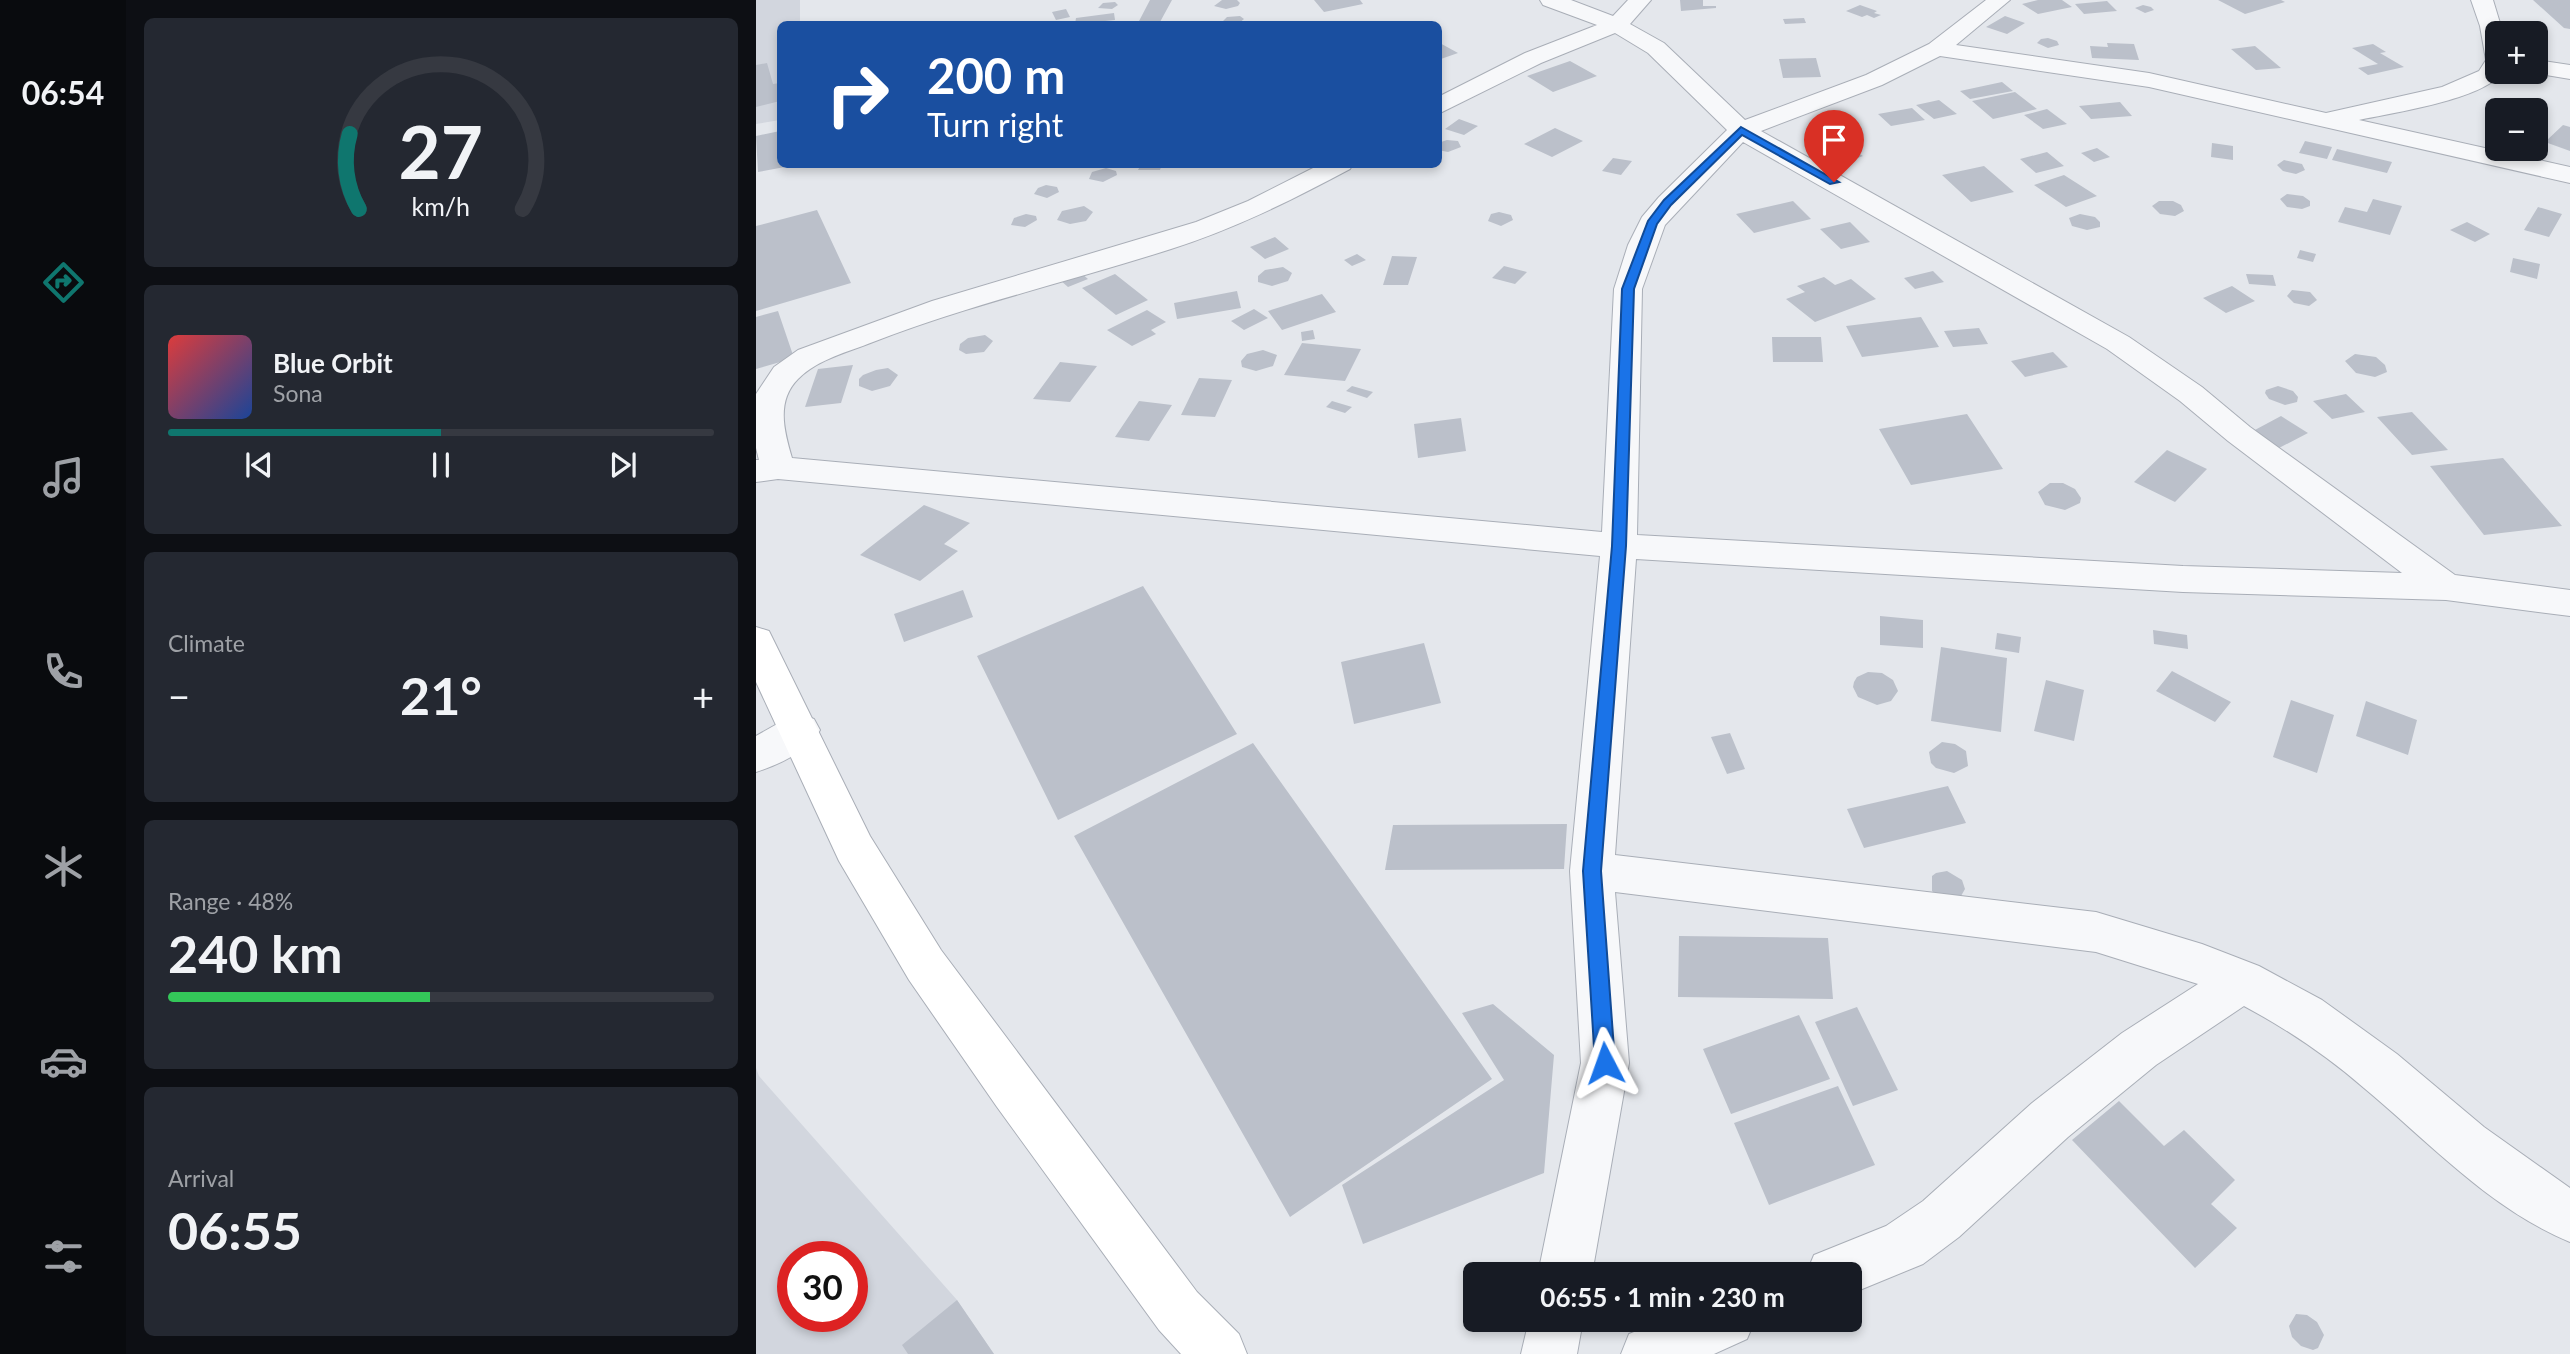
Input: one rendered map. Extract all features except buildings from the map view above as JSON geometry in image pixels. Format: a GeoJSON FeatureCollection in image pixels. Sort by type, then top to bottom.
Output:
{"type":"FeatureCollection","features":[{"type":"Feature","properties":{"kind":"street"},"geometry":{"type":"LineString","coordinates":[[1551,0],[1617,24],[1656,48],[1741,130],[2118,343],[2446,587]]}},
{"type":"Feature","properties":{"kind":"street"},"geometry":{"type":"LineString","coordinates":[[1442,105],[1533,58],[1617,24],[1640,0]]}},
{"type":"Feature","properties":{"kind":"street"},"geometry":{"type":"LineString","coordinates":[[1567,1262],[1605,1063],[1592,871],[1619,546],[1628,289],[1652,223],[1668,202],[1741,130],[1874,79],[1937,48],[1999,0]]}},
{"type":"Feature","properties":{"kind":"street"},"geometry":{"type":"LineString","coordinates":[[2482,0],[2487,21]]}},
{"type":"Feature","properties":{"kind":"street"},"geometry":{"type":"LineString","coordinates":[[1937,48],[2149,80],[2321,121],[2570,175]]}},
{"type":"Feature","properties":{"kind":"street"},"geometry":{"type":"LineString","coordinates":[[2548,68],[2570,72]]}},
{"type":"Feature","properties":{"kind":"street"},"geometry":{"type":"LineString","coordinates":[[2321,121],[2449,93],[2485,77]]}},
{"type":"Feature","properties":{"kind":"street"},"geometry":{"type":"LineString","coordinates":[[1333,168],[1208,228],[899,320],[808,357],[785,374],[769,398],[764,419],[767,469],[1619,546],[2183,579],[2446,587],[2570,603]]}},
{"type":"Feature","properties":{"kind":"street"},"geometry":{"type":"LineString","coordinates":[[756,642],[855,848],[925,965],[1178,1311],[1219,1354]]}},
{"type":"Feature","properties":{"kind":"street"},"geometry":{"type":"LineString","coordinates":[[756,756],[800,730]]}},
{"type":"Feature","properties":{"kind":"street"},"geometry":{"type":"LineString","coordinates":[[1592,871],[2096,932],[2243,981],[2305,1014],[2380,1070],[2466,1145],[2552,1207],[2570,1216]]}},
{"type":"Feature","properties":{"kind":"street"},"geometry":{"type":"LineString","coordinates":[[1862,1262],[1903,1245],[1941,1219],[2050,1120],[2139,1049],[2243,981]]}},
{"type":"Feature","properties":{"kind":"street"},"geometry":{"type":"LineString","coordinates":[[1549,1354],[1554,1332]]}},
{"type":"Feature","properties":{"kind":"street"},"geometry":{"type":"LineString","coordinates":[[1649,1354],[1700,1332]]}},
{"type":"Feature","properties":{"kind":"shaded area"},"geometry":{"type":"Polygon","coordinates":[[[756,0],[800,0],[800,21],[777,21],[777,120],[756,124],[756,0]]]}},
{"type":"Feature","properties":{"kind":"shaded area"},"geometry":{"type":"Polygon","coordinates":[[[756,1068],[759,1076],[957,1300],[994,1354],[756,1354],[756,1068]]]}},
{"type":"Feature","properties":{"kind":"route"},"geometry":{"type":"LineString","coordinates":[[1605,1063],[1592,871],[1619,546],[1628,289],[1652,223],[1668,202],[1741,130],[1834,182]]}}]}
